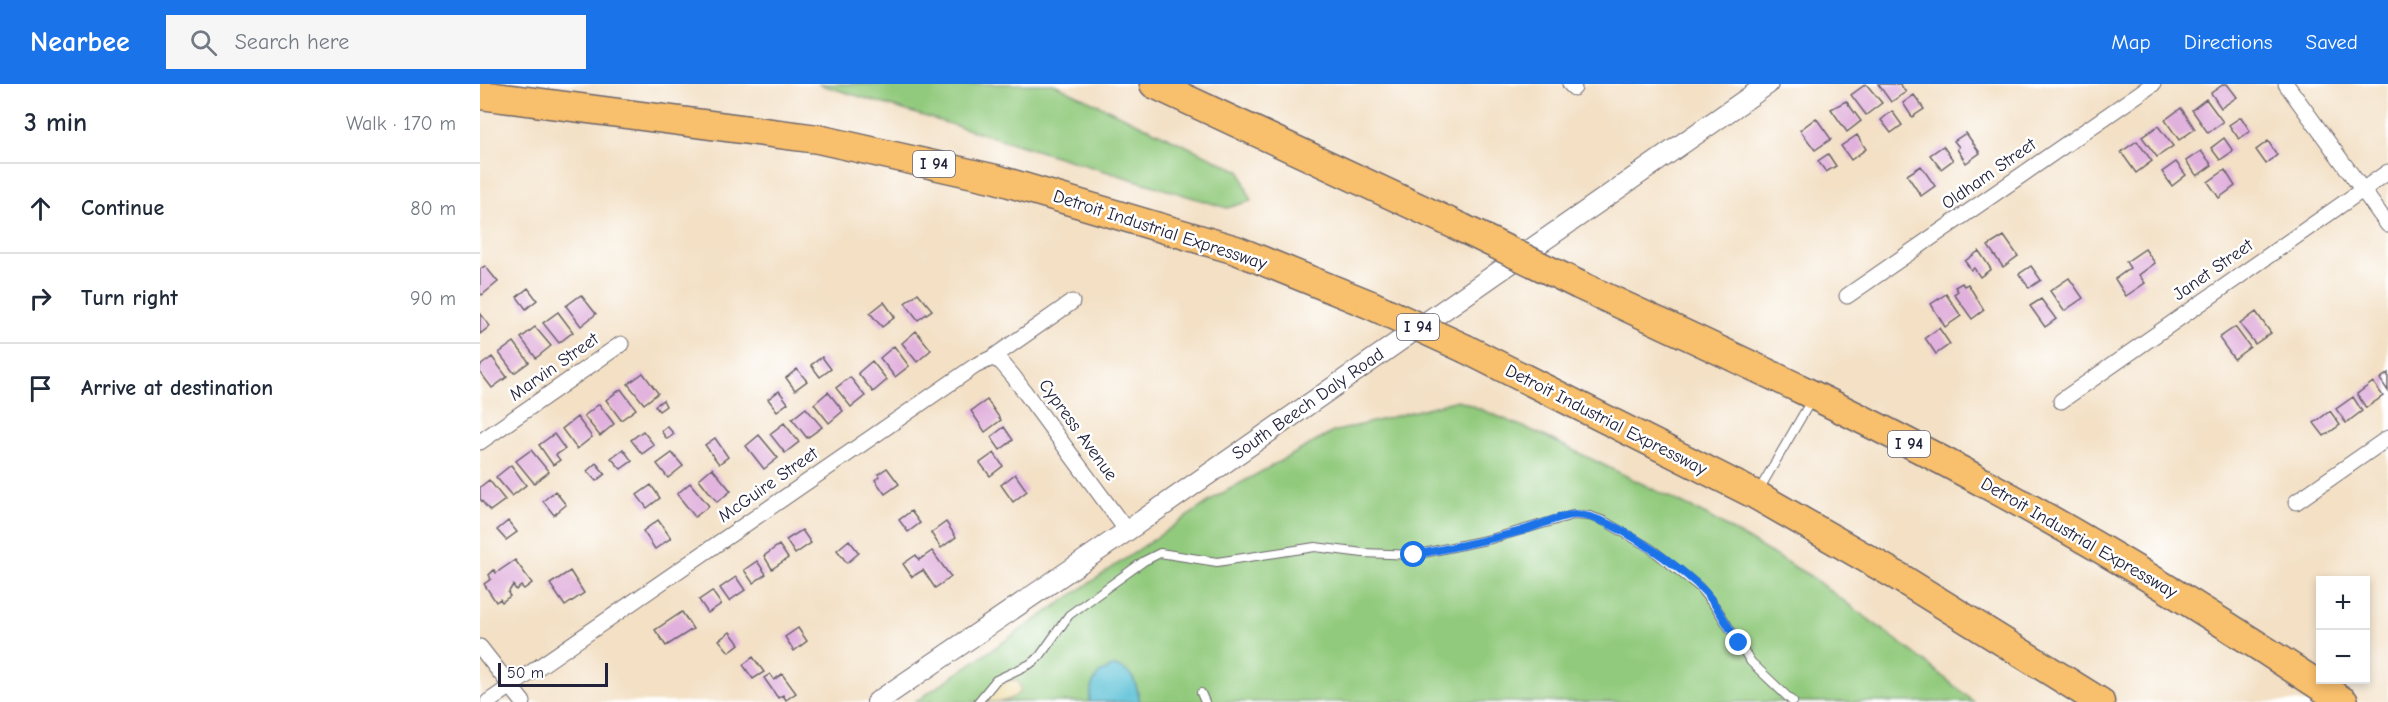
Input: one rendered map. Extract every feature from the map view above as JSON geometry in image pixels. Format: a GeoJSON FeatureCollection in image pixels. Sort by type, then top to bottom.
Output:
{"type":"FeatureCollection","features":[{"type":"Feature","properties":{"kind":"highway","name":"Detroit Industrial Expressway"},"geometry":{"type":"LineString","coordinates":[[1154,84],[1814,395],[1995,489],[2228,625],[2344,702]]}},
{"type":"Feature","properties":{"kind":"highway","name":"Detroit Industrial Expressway"},"geometry":{"type":"LineString","coordinates":[[480,96],[818,139],[996,178],[1236,250],[1371,305],[1466,349],[1756,495],[1899,577],[2100,702]]}},
{"type":"Feature","properties":{"kind":"street","name":"South Beech Daly Road"},"geometry":{"type":"LineString","coordinates":[[877,702],[1127,531],[1768,84]]}},
{"type":"Feature","properties":{"kind":"street","name":"Oldham Street"},"geometry":{"type":"LineString","coordinates":[[1847,296],[2153,84]]}},
{"type":"Feature","properties":{"kind":"street"},"geometry":{"type":"LineString","coordinates":[[2286,84],[2388,225]]}},
{"type":"Feature","properties":{"kind":"street","name":"Janet Street"},"geometry":{"type":"LineString","coordinates":[[2061,401],[2388,172]]}},
{"type":"Feature","properties":{"kind":"street","name":"McGuire Street"},"geometry":{"type":"LineString","coordinates":[[488,702],[975,366],[992,358],[1072,302]]}},
{"type":"Feature","properties":{"kind":"street","name":"Marvin Street"},"geometry":{"type":"LineString","coordinates":[[480,442],[621,344]]}},
{"type":"Feature","properties":{"kind":"street","name":"Cypress Avenue"},"geometry":{"type":"LineString","coordinates":[[992,358],[1001,362],[1013,376],[1127,531]]}},
{"type":"Feature","properties":{"kind":"street"},"geometry":{"type":"LineString","coordinates":[[2296,502],[2388,438]]}},
{"type":"Feature","properties":{"kind":"street"},"geometry":{"type":"LineString","coordinates":[[480,647],[523,702]]}},
{"type":"Feature","properties":{"kind":"lane"},"geometry":{"type":"LineString","coordinates":[[1756,495],[1814,395]]}},
{"type":"Feature","properties":{"kind":"lane"},"geometry":{"type":"LineString","coordinates":[[978,702],[996,680],[1030,664],[1040,656],[1068,615],[1144,561],[1160,553],[1216,562],[1315,547],[1363,553],[1414,555],[1491,539],[1573,514],[1604,521],[1650,548],[1699,586],[1717,609],[1751,662],[1793,702]]}},
{"type":"Feature","properties":{"kind":"lane"},"geometry":{"type":"LineString","coordinates":[[1201,693],[1205,702]]}},
{"type":"Feature","properties":{"kind":"green space"},"geometry":{"type":"Polygon","coordinates":[[[818,84],[1054,84],[1240,171],[1251,201],[1227,208],[818,84]]]}},
{"type":"Feature","properties":{"kind":"green space"},"geometry":{"type":"Polygon","coordinates":[[[1458,400],[1538,433],[1706,515],[1810,576],[1914,653],[1974,702],[915,702],[1219,495],[1333,432],[1458,400]]]}},
{"type":"Feature","properties":{"kind":"sand"},"geometry":{"type":"Polygon","coordinates":[[[1007,680],[1016,680],[1021,691],[1009,699],[985,702],[999,685],[1007,680]]]}},
{"type":"Feature","properties":{"kind":"water"},"geometry":{"type":"Polygon","coordinates":[[[1115,666],[1127,671],[1134,679],[1140,702],[1089,702],[1092,685],[1099,673],[1115,666]]]}},
{"type":"Feature","properties":{"kind":"building"},"geometry":{"type":"Polygon","coordinates":[[[1866,84],[1882,103],[1866,115],[1851,95],[1866,84]]]}},
{"type":"Feature","properties":{"kind":"building"},"geometry":{"type":"Polygon","coordinates":[[[1878,84],[1900,84],[1906,92],[1891,102],[1878,84]]]}},
{"type":"Feature","properties":{"kind":"building"},"geometry":{"type":"Polygon","coordinates":[[[2227,84],[2237,97],[2221,108],[2211,93],[2227,84]]]}},
{"type":"Feature","properties":{"kind":"building"},"geometry":{"type":"Polygon","coordinates":[[[1914,95],[1924,109],[1912,117],[1903,103],[1914,95]]]}},
{"type":"Feature","properties":{"kind":"building"},"geometry":{"type":"Polygon","coordinates":[[[2206,99],[2223,122],[2208,133],[2192,110],[2206,99]]]}},
{"type":"Feature","properties":{"kind":"building"},"geometry":{"type":"Polygon","coordinates":[[[1846,101],[1861,121],[1847,132],[1831,109],[1846,101]]]}},
{"type":"Feature","properties":{"kind":"building"},"geometry":{"type":"Polygon","coordinates":[[[2181,108],[2195,129],[2179,140],[2165,120],[2181,108]]]}},
{"type":"Feature","properties":{"kind":"building"},"geometry":{"type":"Polygon","coordinates":[[[1892,111],[1902,125],[1891,133],[1881,120],[1892,111]]]}},
{"type":"Feature","properties":{"kind":"building"},"geometry":{"type":"Polygon","coordinates":[[[2241,117],[2250,131],[2239,139],[2229,125],[2241,117]]]}},
{"type":"Feature","properties":{"kind":"building"},"geometry":{"type":"Polygon","coordinates":[[[1816,118],[1831,139],[1815,150],[1800,130],[1816,118]]]}},
{"type":"Feature","properties":{"kind":"building"},"geometry":{"type":"Polygon","coordinates":[[[2158,126],[2173,146],[2157,157],[2142,137],[2158,126]]]}},
{"type":"Feature","properties":{"kind":"building"},"geometry":{"type":"Polygon","coordinates":[[[1966,133],[1980,153],[1966,163],[1954,141],[1966,133]]]}},
{"type":"Feature","properties":{"kind":"building"},"geometry":{"type":"Polygon","coordinates":[[[1857,135],[1866,149],[1851,160],[1841,146],[1857,135]]]}},
{"type":"Feature","properties":{"kind":"building"},"geometry":{"type":"Polygon","coordinates":[[[2224,138],[2233,151],[2220,160],[2211,148],[2224,138]]]}},
{"type":"Feature","properties":{"kind":"building"},"geometry":{"type":"Polygon","coordinates":[[[2137,141],[2152,161],[2136,173],[2121,152],[2137,141]]]}},
{"type":"Feature","properties":{"kind":"building"},"geometry":{"type":"Polygon","coordinates":[[[2268,141],[2277,155],[2266,164],[2256,150],[2268,141]]]}},
{"type":"Feature","properties":{"kind":"building"},"geometry":{"type":"Polygon","coordinates":[[[1943,146],[1953,160],[1941,169],[1930,155],[1943,146]]]}},
{"type":"Feature","properties":{"kind":"building"},"geometry":{"type":"Polygon","coordinates":[[[2201,151],[2212,165],[2197,176],[2186,161],[2201,151]]]}},
{"type":"Feature","properties":{"kind":"building"},"geometry":{"type":"Polygon","coordinates":[[[1828,154],[1836,166],[1826,172],[1818,161],[1828,154]]]}},
{"type":"Feature","properties":{"kind":"building"},"geometry":{"type":"Polygon","coordinates":[[[2176,162],[2186,175],[2172,186],[2162,172],[2176,162]]]}},
{"type":"Feature","properties":{"kind":"building"},"geometry":{"type":"Polygon","coordinates":[[[1921,166],[1935,186],[1921,196],[1907,175],[1921,166]]]}},
{"type":"Feature","properties":{"kind":"building"},"geometry":{"type":"Polygon","coordinates":[[[2225,170],[2235,186],[2219,198],[2208,182],[2225,170]]]}},
{"type":"Feature","properties":{"kind":"building"},"geometry":{"type":"Polygon","coordinates":[[[2004,236],[2018,256],[2003,267],[1988,246],[2004,236]]]}},
{"type":"Feature","properties":{"kind":"building"},"geometry":{"type":"Polygon","coordinates":[[[2145,249],[2155,263],[2139,275],[2145,283],[2126,296],[2115,279],[2130,268],[2126,262],[2145,249]]]}},
{"type":"Feature","properties":{"kind":"building"},"geometry":{"type":"Polygon","coordinates":[[[1979,251],[1991,269],[1980,277],[1965,261],[1979,251]]]}},
{"type":"Feature","properties":{"kind":"building"},"geometry":{"type":"Polygon","coordinates":[[[485,266],[498,282],[482,295],[480,293],[480,269],[485,266]]]}},
{"type":"Feature","properties":{"kind":"building"},"geometry":{"type":"Polygon","coordinates":[[[2031,266],[2041,280],[2029,288],[2019,274],[2031,266]]]}},
{"type":"Feature","properties":{"kind":"building"},"geometry":{"type":"Polygon","coordinates":[[[2069,278],[2083,298],[2064,311],[2050,291],[2069,278]]]}},
{"type":"Feature","properties":{"kind":"building"},"geometry":{"type":"Polygon","coordinates":[[[1962,283],[1964,286],[1968,284],[1984,310],[1972,319],[1954,294],[1958,291],[1955,287],[1962,283]]]}},
{"type":"Feature","properties":{"kind":"building"},"geometry":{"type":"Polygon","coordinates":[[[528,288],[537,300],[526,309],[517,297],[528,288]]]}},
{"type":"Feature","properties":{"kind":"building"},"geometry":{"type":"Polygon","coordinates":[[[918,293],[932,310],[918,320],[905,303],[918,293]]]}},
{"type":"Feature","properties":{"kind":"building"},"geometry":{"type":"Polygon","coordinates":[[[1946,294],[1961,316],[1945,327],[1931,304],[1946,294]]]}},
{"type":"Feature","properties":{"kind":"building"},"geometry":{"type":"Polygon","coordinates":[[[581,295],[596,314],[581,326],[566,306],[581,295]]]}},
{"type":"Feature","properties":{"kind":"building"},"geometry":{"type":"Polygon","coordinates":[[[2041,299],[2056,319],[2045,327],[2030,306],[2041,299]]]}},
{"type":"Feature","properties":{"kind":"building"},"geometry":{"type":"Polygon","coordinates":[[[884,302],[895,317],[882,327],[870,313],[884,302]]]}},
{"type":"Feature","properties":{"kind":"building"},"geometry":{"type":"Polygon","coordinates":[[[558,312],[573,332],[559,343],[543,323],[558,312]]]}},
{"type":"Feature","properties":{"kind":"building"},"geometry":{"type":"Polygon","coordinates":[[[2256,312],[2271,333],[2255,344],[2240,324],[2256,312]]]}},
{"type":"Feature","properties":{"kind":"building"},"geometry":{"type":"Polygon","coordinates":[[[480,313],[490,326],[480,334],[480,313]]]}},
{"type":"Feature","properties":{"kind":"building"},"geometry":{"type":"Polygon","coordinates":[[[535,327],[551,346],[536,358],[521,338],[535,327]]]}},
{"type":"Feature","properties":{"kind":"building"},"geometry":{"type":"Polygon","coordinates":[[[2235,327],[2250,347],[2234,359],[2219,338],[2235,327]]]}},
{"type":"Feature","properties":{"kind":"building"},"geometry":{"type":"Polygon","coordinates":[[[1939,328],[1950,344],[1936,354],[1925,338],[1939,328]]]}},
{"type":"Feature","properties":{"kind":"building"},"geometry":{"type":"Polygon","coordinates":[[[916,331],[931,350],[917,362],[902,343],[916,331]]]}},
{"type":"Feature","properties":{"kind":"building"},"geometry":{"type":"Polygon","coordinates":[[[514,342],[529,362],[514,373],[499,353],[514,342]]]}},
{"type":"Feature","properties":{"kind":"building"},"geometry":{"type":"Polygon","coordinates":[[[894,346],[909,366],[895,377],[880,358],[894,346]]]}},
{"type":"Feature","properties":{"kind":"building"},"geometry":{"type":"Polygon","coordinates":[[[492,357],[507,377],[492,388],[480,372],[480,366],[492,357]]]}},
{"type":"Feature","properties":{"kind":"building"},"geometry":{"type":"Polygon","coordinates":[[[822,357],[831,369],[820,377],[811,365],[822,357]]]}},
{"type":"Feature","properties":{"kind":"building"},"geometry":{"type":"Polygon","coordinates":[[[872,361],[887,380],[873,392],[858,373],[872,361]]]}},
{"type":"Feature","properties":{"kind":"building"},"geometry":{"type":"Polygon","coordinates":[[[797,369],[807,381],[795,390],[786,378],[797,369]]]}},
{"type":"Feature","properties":{"kind":"building"},"geometry":{"type":"Polygon","coordinates":[[[643,373],[658,393],[644,404],[628,384],[643,373]]]}},
{"type":"Feature","properties":{"kind":"building"},"geometry":{"type":"Polygon","coordinates":[[[2388,373],[2388,391],[2380,379],[2388,373]]]}},
{"type":"Feature","properties":{"kind":"building"},"geometry":{"type":"Polygon","coordinates":[[[850,377],[865,396],[851,407],[836,388],[850,377]]]}},
{"type":"Feature","properties":{"kind":"building"},"geometry":{"type":"Polygon","coordinates":[[[2373,382],[2383,396],[2366,408],[2357,394],[2373,382]]]}},
{"type":"Feature","properties":{"kind":"building"},"geometry":{"type":"Polygon","coordinates":[[[621,389],[636,409],[621,420],[606,400],[621,389]]]}},
{"type":"Feature","properties":{"kind":"building"},"geometry":{"type":"Polygon","coordinates":[[[779,391],[788,403],[777,411],[768,399],[779,391]]]}},
{"type":"Feature","properties":{"kind":"building"},"geometry":{"type":"Polygon","coordinates":[[[828,392],[843,411],[829,423],[814,404],[828,392]]]}},
{"type":"Feature","properties":{"kind":"building"},"geometry":{"type":"Polygon","coordinates":[[[2353,397],[2362,411],[2346,423],[2336,409],[2353,397]]]}},
{"type":"Feature","properties":{"kind":"building"},"geometry":{"type":"Polygon","coordinates":[[[663,400],[666,406],[659,411],[655,406],[663,400]]]}},
{"type":"Feature","properties":{"kind":"building"},"geometry":{"type":"Polygon","coordinates":[[[987,400],[1001,420],[985,432],[971,411],[987,400]]]}},
{"type":"Feature","properties":{"kind":"building"},"geometry":{"type":"Polygon","coordinates":[[[599,404],[614,424],[600,436],[584,416],[599,404]]]}},
{"type":"Feature","properties":{"kind":"building"},"geometry":{"type":"Polygon","coordinates":[[[806,408],[822,427],[807,438],[792,419],[806,408]]]}},
{"type":"Feature","properties":{"kind":"building"},"geometry":{"type":"Polygon","coordinates":[[[2330,411],[2340,425],[2324,436],[2314,423],[2330,411]]]}},
{"type":"Feature","properties":{"kind":"building"},"geometry":{"type":"Polygon","coordinates":[[[577,417],[592,437],[577,449],[562,429],[577,417]]]}},
{"type":"Feature","properties":{"kind":"building"},"geometry":{"type":"Polygon","coordinates":[[[784,423],[799,442],[785,453],[770,434],[784,423]]]}},
{"type":"Feature","properties":{"kind":"building"},"geometry":{"type":"Polygon","coordinates":[[[667,426],[674,434],[667,439],[661,431],[667,426]]]}},
{"type":"Feature","properties":{"kind":"building"},"geometry":{"type":"Polygon","coordinates":[[[1004,427],[1013,440],[1000,450],[991,437],[1004,427]]]}},
{"type":"Feature","properties":{"kind":"building"},"geometry":{"type":"Polygon","coordinates":[[[643,431],[654,445],[642,454],[631,440],[643,431]]]}},
{"type":"Feature","properties":{"kind":"building"},"geometry":{"type":"Polygon","coordinates":[[[554,434],[565,449],[556,455],[560,460],[553,465],[539,445],[554,434]]]}},
{"type":"Feature","properties":{"kind":"building"},"geometry":{"type":"Polygon","coordinates":[[[759,435],[778,458],[764,469],[746,446],[759,435]]]}},
{"type":"Feature","properties":{"kind":"building"},"geometry":{"type":"Polygon","coordinates":[[[715,438],[728,457],[719,464],[705,445],[715,438]]]}},
{"type":"Feature","properties":{"kind":"building"},"geometry":{"type":"Polygon","coordinates":[[[623,449],[632,461],[621,469],[611,458],[623,449]]]}},
{"type":"Feature","properties":{"kind":"building"},"geometry":{"type":"Polygon","coordinates":[[[531,450],[549,472],[534,483],[516,461],[531,450]]]}},
{"type":"Feature","properties":{"kind":"building"},"geometry":{"type":"Polygon","coordinates":[[[672,453],[683,466],[668,478],[657,464],[672,453]]]}},
{"type":"Feature","properties":{"kind":"building"},"geometry":{"type":"Polygon","coordinates":[[[994,453],[1003,466],[990,476],[980,463],[994,453]]]}},
{"type":"Feature","properties":{"kind":"building"},"geometry":{"type":"Polygon","coordinates":[[[596,463],[605,474],[596,481],[587,471],[596,463]]]}},
{"type":"Feature","properties":{"kind":"building"},"geometry":{"type":"Polygon","coordinates":[[[511,465],[526,485],[512,496],[496,477],[511,465]]]}},
{"type":"Feature","properties":{"kind":"building"},"geometry":{"type":"Polygon","coordinates":[[[712,468],[731,491],[717,502],[699,479],[712,468]]]}},
{"type":"Feature","properties":{"kind":"building"},"geometry":{"type":"Polygon","coordinates":[[[887,468],[899,484],[885,494],[875,480],[880,476],[878,474],[887,468]]]}},
{"type":"Feature","properties":{"kind":"building"},"geometry":{"type":"Polygon","coordinates":[[[1015,474],[1027,491],[1013,502],[1001,485],[1015,474]]]}},
{"type":"Feature","properties":{"kind":"building"},"geometry":{"type":"Polygon","coordinates":[[[489,480],[505,500],[490,511],[480,499],[480,487],[489,480]]]}},
{"type":"Feature","properties":{"kind":"building"},"geometry":{"type":"Polygon","coordinates":[[[690,483],[709,506],[695,517],[677,494],[690,483]]]}},
{"type":"Feature","properties":{"kind":"building"},"geometry":{"type":"Polygon","coordinates":[[[651,485],[660,498],[647,508],[637,495],[651,485]]]}},
{"type":"Feature","properties":{"kind":"building"},"geometry":{"type":"Polygon","coordinates":[[[555,491],[566,505],[554,515],[543,501],[555,491]]]}},
{"type":"Feature","properties":{"kind":"building"},"geometry":{"type":"Polygon","coordinates":[[[911,511],[920,523],[908,532],[899,520],[911,511]]]}},
{"type":"Feature","properties":{"kind":"building"},"geometry":{"type":"Polygon","coordinates":[[[658,520],[671,538],[655,549],[643,531],[658,520]]]}},
{"type":"Feature","properties":{"kind":"building"},"geometry":{"type":"Polygon","coordinates":[[[508,521],[517,532],[506,540],[497,530],[508,521]]]}},
{"type":"Feature","properties":{"kind":"building"},"geometry":{"type":"Polygon","coordinates":[[[946,522],[956,537],[941,548],[931,533],[946,522]]]}},
{"type":"Feature","properties":{"kind":"building"},"geometry":{"type":"Polygon","coordinates":[[[802,530],[811,543],[795,554],[786,540],[802,530]]]}},
{"type":"Feature","properties":{"kind":"building"},"geometry":{"type":"Polygon","coordinates":[[[849,540],[859,553],[847,563],[837,550],[849,540]]]}},
{"type":"Feature","properties":{"kind":"building"},"geometry":{"type":"Polygon","coordinates":[[[779,545],[788,558],[772,569],[764,556],[779,545]]]}},
{"type":"Feature","properties":{"kind":"building"},"geometry":{"type":"Polygon","coordinates":[[[932,551],[951,577],[935,588],[923,570],[912,577],[903,564],[916,555],[919,560],[932,551]]]}},
{"type":"Feature","properties":{"kind":"building"},"geometry":{"type":"Polygon","coordinates":[[[515,560],[532,583],[524,589],[521,586],[516,590],[513,585],[508,593],[510,596],[502,602],[500,599],[496,602],[484,584],[491,579],[489,575],[494,570],[496,573],[515,560]]]}},
{"type":"Feature","properties":{"kind":"building"},"geometry":{"type":"Polygon","coordinates":[[[757,561],[766,574],[753,583],[744,570],[757,561]]]}},
{"type":"Feature","properties":{"kind":"building"},"geometry":{"type":"Polygon","coordinates":[[[570,571],[584,593],[565,606],[550,584],[570,571]]]}},
{"type":"Feature","properties":{"kind":"building"},"geometry":{"type":"Polygon","coordinates":[[[736,577],[745,590],[729,601],[720,588],[736,577]]]}},
{"type":"Feature","properties":{"kind":"building"},"geometry":{"type":"Polygon","coordinates":[[[712,591],[721,604],[708,613],[699,600],[712,591]]]}},
{"type":"Feature","properties":{"kind":"building"},"geometry":{"type":"Polygon","coordinates":[[[682,612],[693,629],[666,646],[655,630],[682,612]]]}},
{"type":"Feature","properties":{"kind":"building"},"geometry":{"type":"Polygon","coordinates":[[[798,628],[807,641],[794,651],[785,637],[798,628]]]}},
{"type":"Feature","properties":{"kind":"building"},"geometry":{"type":"Polygon","coordinates":[[[730,632],[739,644],[729,652],[719,640],[730,632]]]}},
{"type":"Feature","properties":{"kind":"building"},"geometry":{"type":"Polygon","coordinates":[[[753,657],[764,672],[753,679],[743,665],[753,657]]]}},
{"type":"Feature","properties":{"kind":"building"},"geometry":{"type":"Polygon","coordinates":[[[770,674],[774,680],[782,674],[796,693],[786,700],[783,695],[778,698],[764,678],[770,674]]]}},
{"type":"Feature","properties":{"kind":"route"},"geometry":{"type":"LineString","coordinates":[[1414,555],[1491,539],[1544,525],[1573,514],[1590,516],[1604,521],[1650,548],[1699,586],[1739,643]]}}]}
